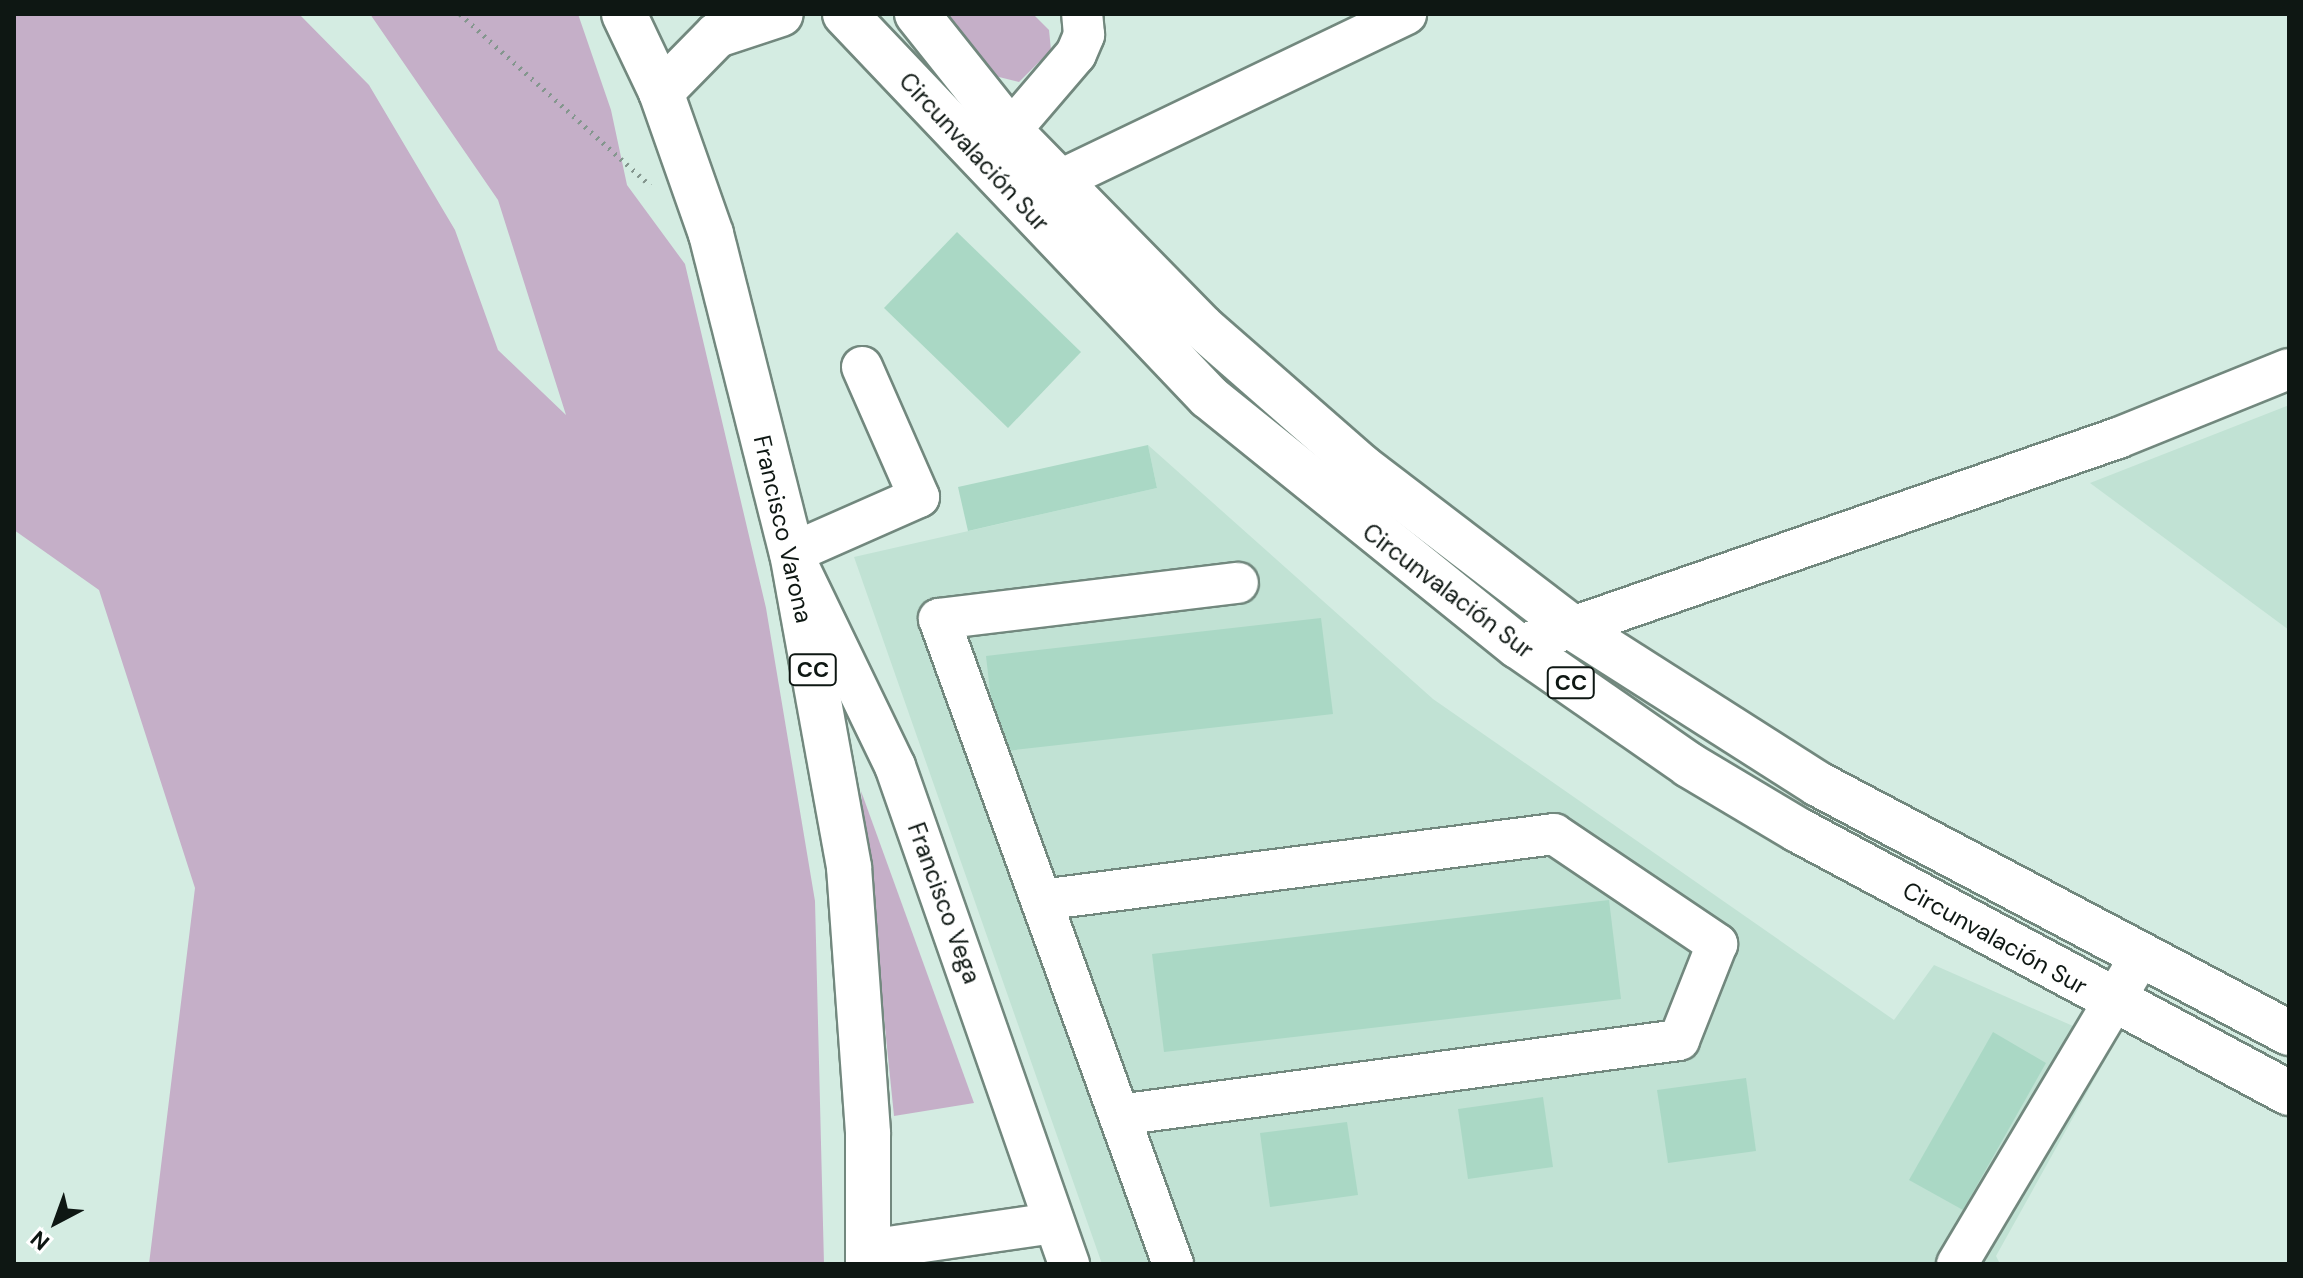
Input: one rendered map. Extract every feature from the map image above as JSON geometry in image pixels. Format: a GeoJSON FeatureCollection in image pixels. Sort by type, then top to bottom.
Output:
{"type":"FeatureCollection","features":[{"type":"Feature","properties":{"kind":"main road","name":"CC"},"geometry":{"type":"LineString","coordinates":[[624,14],[661,92]]}},
{"type":"Feature","properties":{"kind":"main road","name":"CC"},"geometry":{"type":"LineString","coordinates":[[655,14],[661,92]]}},
{"type":"Feature","properties":{"kind":"main road"},"geometry":{"type":"LineString","coordinates":[[661,92],[717,35],[781,14]]}},
{"type":"Feature","properties":{"kind":"main road","name":"Circunvalación Sur"},"geometry":{"type":"LineString","coordinates":[[845,14],[1209,397],[1518,646],[1744,798],[2111,1002],[2289,1093]]}},
{"type":"Feature","properties":{"kind":"main road","name":"Circunvalación Sur"},"geometry":{"type":"LineString","coordinates":[[917,14],[1010,131],[1202,327],[1362,467],[1570,626],[1818,784],[2140,957],[2289,1033]]}},
{"type":"Feature","properties":{"kind":"main road","name":"Francisco Varona"},"geometry":{"type":"LineString","coordinates":[[661,92],[711,234],[792,553],[849,867],[868,1134],[868,1257]]}},
{"type":"Feature","properties":{"kind":"street"},"geometry":{"type":"LineString","coordinates":[[1010,131],[1076,54],[1084,35],[1082,14]]}},
{"type":"Feature","properties":{"kind":"street"},"geometry":{"type":"LineString","coordinates":[[1019,199],[1406,14]]}},
{"type":"Feature","properties":{"kind":"street"},"geometry":{"type":"LineString","coordinates":[[792,553],[919,497],[862,367]]}},
{"type":"Feature","properties":{"kind":"street"},"geometry":{"type":"LineString","coordinates":[[1518,646],[2118,438],[2289,369]]}},
{"type":"Feature","properties":{"kind":"street","name":"Francisco Vega"},"geometry":{"type":"LineString","coordinates":[[792,553],[895,766],[1069,1264]]}},
{"type":"Feature","properties":{"kind":"street"},"geometry":{"type":"LineString","coordinates":[[1173,1264],[939,619],[1238,583]]}},
{"type":"Feature","properties":{"kind":"street"},"geometry":{"type":"LineString","coordinates":[[1041,900],[1554,834],[1717,944],[1679,1040],[1119,1115]]}},
{"type":"Feature","properties":{"kind":"street"},"geometry":{"type":"LineString","coordinates":[[1957,1264],[2140,957]]}},
{"type":"Feature","properties":{"kind":"street"},"geometry":{"type":"LineString","coordinates":[[868,1257],[1054,1223]]}},
{"type":"Feature","properties":{"kind":"path"},"geometry":{"type":"LineString","coordinates":[[460,14],[657,191]]}},
{"type":"Feature","properties":{"kind":"shaded area"},"geometry":{"type":"Polygon","coordinates":[[[14,14],[299,14],[369,85],[455,230],[498,350],[566,415],[498,200],[370,14],[578,14],[611,110],[627,185],[685,264],[766,608],[815,901],[824,1264],[149,1264],[195,888],[99,590],[14,530],[14,14]]]}},
{"type":"Feature","properties":{"kind":"shaded area"},"geometry":{"type":"Polygon","coordinates":[[[934,14],[1033,14],[1049,30],[1051,50],[1019,82],[979,72],[934,14]]]}},
{"type":"Feature","properties":{"kind":"shaded area"},"geometry":{"type":"Polygon","coordinates":[[[2289,405],[2289,630],[2090,483],[2289,405]]]}},
{"type":"Feature","properties":{"kind":"shaded area"},"geometry":{"type":"Polygon","coordinates":[[[1148,445],[1433,699],[1894,1020],[1934,965],[2114,1044],[1996,1256],[2000,1264],[1102,1264],[854,557],[1157,488],[1148,445]]]}},
{"type":"Feature","properties":{"kind":"shaded area"},"geometry":{"type":"Polygon","coordinates":[[[861,791],[974,1103],[894,1116],[861,791]]]}},
{"type":"Feature","properties":{"kind":"building"},"geometry":{"type":"Polygon","coordinates":[[[957,232],[1081,352],[1008,428],[884,308],[957,232]]]}},
{"type":"Feature","properties":{"kind":"building"},"geometry":{"type":"Polygon","coordinates":[[[1148,445],[1157,488],[968,531],[958,487],[1148,445]]]}},
{"type":"Feature","properties":{"kind":"building"},"geometry":{"type":"Polygon","coordinates":[[[1321,618],[1333,714],[997,752],[986,656],[1321,618]]]}},
{"type":"Feature","properties":{"kind":"building"},"geometry":{"type":"Polygon","coordinates":[[[1609,900],[1621,999],[1164,1052],[1152,954],[1609,900]]]}},
{"type":"Feature","properties":{"kind":"building"},"geometry":{"type":"Polygon","coordinates":[[[1993,1032],[2046,1063],[1963,1210],[1909,1180],[1993,1032]]]}},
{"type":"Feature","properties":{"kind":"building"},"geometry":{"type":"Polygon","coordinates":[[[1746,1078],[1756,1151],[1668,1163],[1657,1090],[1746,1078]]]}},
{"type":"Feature","properties":{"kind":"building"},"geometry":{"type":"Polygon","coordinates":[[[1543,1097],[1553,1167],[1468,1179],[1458,1109],[1543,1097]]]}},
{"type":"Feature","properties":{"kind":"building"},"geometry":{"type":"Polygon","coordinates":[[[1347,1122],[1358,1195],[1270,1207],[1260,1133],[1347,1122]]]}}]}
